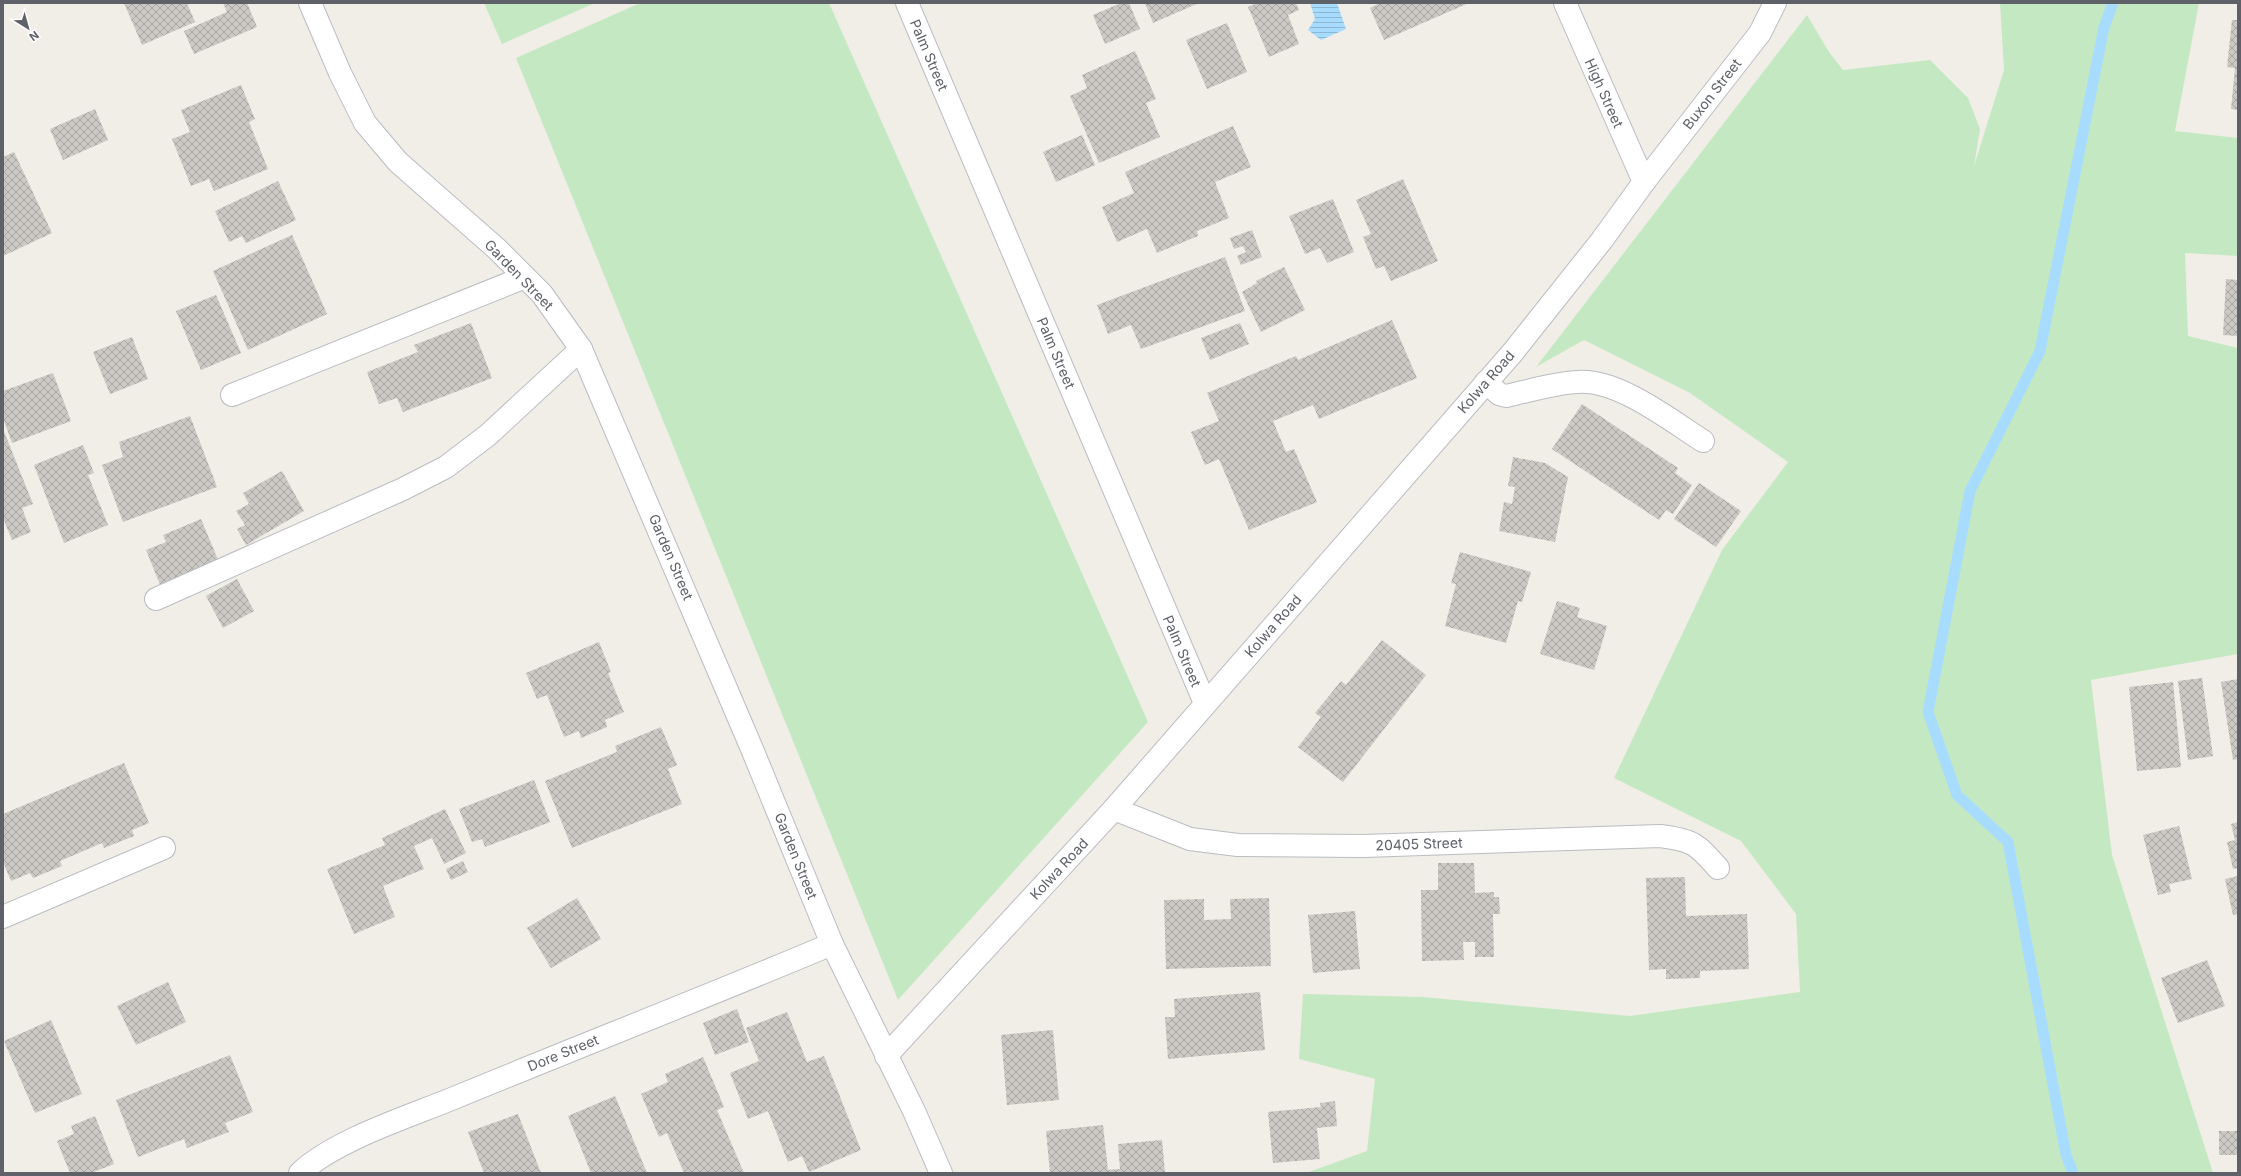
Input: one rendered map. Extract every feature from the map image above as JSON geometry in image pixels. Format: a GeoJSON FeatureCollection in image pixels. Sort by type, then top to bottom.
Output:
{"type":"FeatureCollection","features":[{"type":"Feature","properties":{"kind":"street","name":"Garden Street"},"geometry":{"type":"LineString","coordinates":[[310,3],[340,73],[365,123],[398,162],[497,249],[542,294],[582,349],[752,749],[832,944],[914,1111],[941,1173]]}},
{"type":"Feature","properties":{"kind":"street","name":"Palm Street"},"geometry":{"type":"LineString","coordinates":[[907,3],[1204,703]]}},
{"type":"Feature","properties":{"kind":"street","name":"High Street"},"geometry":{"type":"LineString","coordinates":[[1565,3],[1644,182]]}},
{"type":"Feature","properties":{"kind":"street","name":"Buxon Street"},"geometry":{"type":"LineString","coordinates":[[1644,182],[1760,32],[1775,3]]}},
{"type":"Feature","properties":{"kind":"street","name":"Kolwa Road"},"geometry":{"type":"LineString","coordinates":[[886,1056],[1114,809],[1204,703],[1513,352],[1602,240],[1644,182]]}},
{"type":"Feature","properties":{"kind":"street"},"geometry":{"type":"LineString","coordinates":[[232,395],[525,277]]}},
{"type":"Feature","properties":{"kind":"street"},"geometry":{"type":"LineString","coordinates":[[156,599],[403,489],[446,467],[488,435],[582,349]]}},
{"type":"Feature","properties":{"kind":"street"},"geometry":{"type":"LineString","coordinates":[[1486,382],[1499,394],[1506,396],[1578,382],[1610,387],[1630,396],[1703,441]]}},
{"type":"Feature","properties":{"kind":"street","name":"20405 Street"},"geometry":{"type":"LineString","coordinates":[[1114,809],[1190,840],[1238,845],[1364,846],[1660,836],[1684,839],[1695,845],[1700,848],[1718,868]]}},
{"type":"Feature","properties":{"kind":"street"},"geometry":{"type":"LineString","coordinates":[[3,917],[164,848]]}},
{"type":"Feature","properties":{"kind":"street","name":"Dore Street"},"geometry":{"type":"LineString","coordinates":[[300,1173],[313,1161],[350,1141],[832,944]]}},
{"type":"Feature","properties":{"kind":"green space"},"geometry":{"type":"Polygon","coordinates":[[[484,3],[595,3],[502,44],[484,3]]]}},
{"type":"Feature","properties":{"kind":"green space"},"geometry":{"type":"Polygon","coordinates":[[[640,3],[829,3],[1148,722],[898,1000],[516,58],[640,3]]]}},
{"type":"Feature","properties":{"kind":"green space"},"geometry":{"type":"Polygon","coordinates":[[[2000,3],[2199,3],[2175,131],[2238,138],[2238,256],[2185,253],[2188,336],[2238,348],[2238,654],[2091,680],[2112,855],[2213,1173],[1306,1173],[1367,1151],[1375,1079],[1299,1059],[1303,994],[1423,997],[1630,1016],[1800,992],[1796,914],[1741,841],[1614,778],[1722,550],[1788,462],[1690,393],[1584,340],[1536,367],[1807,15],[1829,52],[1843,70],[1930,60],[1968,98],[1980,129],[1974,166],[2004,70],[2000,3]]]}},
{"type":"Feature","properties":{"kind":"water"},"geometry":{"type":"Polygon","coordinates":[[[1310,3],[1337,3],[1346,29],[1321,40],[1308,30],[1315,19],[1310,3]]]}},
{"type":"Feature","properties":{"kind":"building"},"geometry":{"type":"Polygon","coordinates":[[[124,3],[187,3],[195,22],[142,45],[124,3]]]}},
{"type":"Feature","properties":{"kind":"building"},"geometry":{"type":"Polygon","coordinates":[[[223,3],[247,3],[257,27],[194,54],[184,31],[227,12],[223,3]]]}},
{"type":"Feature","properties":{"kind":"building"},"geometry":{"type":"Polygon","coordinates":[[[1121,3],[1129,3],[1140,29],[1105,44],[1093,15],[1121,3]]]}},
{"type":"Feature","properties":{"kind":"building"},"geometry":{"type":"Polygon","coordinates":[[[1145,3],[1199,3],[1153,23],[1145,3]]]}},
{"type":"Feature","properties":{"kind":"building"},"geometry":{"type":"Polygon","coordinates":[[[1257,3],[1296,3],[1299,10],[1288,15],[1299,44],[1269,57],[1248,7],[1257,3]]]}},
{"type":"Feature","properties":{"kind":"building"},"geometry":{"type":"Polygon","coordinates":[[[1380,3],[1469,3],[1384,40],[1370,8],[1380,3]]]}},
{"type":"Feature","properties":{"kind":"building"},"geometry":{"type":"Polygon","coordinates":[[[2232,20],[2238,20],[2238,110],[2231,109],[2235,68],[2227,67],[2232,20]]]}},
{"type":"Feature","properties":{"kind":"building"},"geometry":{"type":"Polygon","coordinates":[[[1227,23],[1247,72],[1207,89],[1186,40],[1227,23]]]}},
{"type":"Feature","properties":{"kind":"building"},"geometry":{"type":"Polygon","coordinates":[[[1135,51],[1156,99],[1146,103],[1160,137],[1099,163],[1070,96],[1087,88],[1082,75],[1135,51]]]}},
{"type":"Feature","properties":{"kind":"building"},"geometry":{"type":"Polygon","coordinates":[[[241,85],[255,119],[249,122],[268,169],[214,191],[209,179],[191,186],[172,139],[190,132],[181,110],[241,85]]]}},
{"type":"Feature","properties":{"kind":"building"},"geometry":{"type":"Polygon","coordinates":[[[95,109],[108,140],[63,160],[50,129],[95,109]]]}},
{"type":"Feature","properties":{"kind":"building"},"geometry":{"type":"Polygon","coordinates":[[[1233,126],[1251,167],[1215,182],[1229,218],[1197,231],[1198,236],[1157,253],[1147,229],[1117,242],[1102,207],[1134,193],[1125,172],[1233,126]]]}},
{"type":"Feature","properties":{"kind":"building"},"geometry":{"type":"Polygon","coordinates":[[[1082,135],[1095,165],[1056,182],[1043,152],[1082,135]]]}},
{"type":"Feature","properties":{"kind":"building"},"geometry":{"type":"Polygon","coordinates":[[[14,152],[52,233],[3,256],[3,157],[14,152]]]}},
{"type":"Feature","properties":{"kind":"building"},"geometry":{"type":"Polygon","coordinates":[[[1403,179],[1438,261],[1391,281],[1384,266],[1376,269],[1363,237],[1371,234],[1356,200],[1403,179]]]}},
{"type":"Feature","properties":{"kind":"building"},"geometry":{"type":"Polygon","coordinates":[[[278,181],[296,220],[246,243],[242,236],[229,242],[215,211],[278,181]]]}},
{"type":"Feature","properties":{"kind":"building"},"geometry":{"type":"Polygon","coordinates":[[[1333,199],[1354,252],[1327,263],[1320,248],[1305,254],[1289,216],[1333,199]]]}},
{"type":"Feature","properties":{"kind":"building"},"geometry":{"type":"Polygon","coordinates":[[[1252,230],[1262,257],[1241,265],[1237,256],[1246,252],[1243,246],[1234,249],[1230,238],[1252,230]]]}},
{"type":"Feature","properties":{"kind":"building"},"geometry":{"type":"Polygon","coordinates":[[[292,235],[327,314],[248,350],[213,271],[292,235]]]}},
{"type":"Feature","properties":{"kind":"building"},"geometry":{"type":"Polygon","coordinates":[[[1225,257],[1245,311],[1141,349],[1131,325],[1108,334],[1097,305],[1225,257]]]}},
{"type":"Feature","properties":{"kind":"building"},"geometry":{"type":"Polygon","coordinates":[[[1284,267],[1305,310],[1261,332],[1242,292],[1257,283],[1256,281],[1284,267]]]}},
{"type":"Feature","properties":{"kind":"building"},"geometry":{"type":"Polygon","coordinates":[[[2226,279],[2238,280],[2238,336],[2223,335],[2226,279]]]}},
{"type":"Feature","properties":{"kind":"building"},"geometry":{"type":"Polygon","coordinates":[[[216,295],[241,353],[201,370],[176,311],[216,295]]]}},
{"type":"Feature","properties":{"kind":"building"},"geometry":{"type":"Polygon","coordinates":[[[1392,320],[1417,378],[1319,419],[1313,405],[1273,421],[1286,452],[1294,449],[1317,502],[1249,530],[1219,459],[1205,465],[1191,432],[1219,421],[1207,393],[1296,356],[1298,360],[1392,320]]]}},
{"type":"Feature","properties":{"kind":"building"},"geometry":{"type":"Polygon","coordinates":[[[471,323],[492,378],[403,412],[397,398],[379,404],[367,372],[418,352],[414,345],[471,323]]]}},
{"type":"Feature","properties":{"kind":"building"},"geometry":{"type":"Polygon","coordinates":[[[1240,323],[1249,344],[1210,360],[1201,338],[1240,323]]]}},
{"type":"Feature","properties":{"kind":"building"},"geometry":{"type":"Polygon","coordinates":[[[132,337],[148,379],[110,394],[93,352],[132,337]]]}},
{"type":"Feature","properties":{"kind":"building"},"geometry":{"type":"Polygon","coordinates":[[[53,373],[71,421],[12,443],[3,418],[3,391],[53,373]]]}},
{"type":"Feature","properties":{"kind":"building"},"geometry":{"type":"Polygon","coordinates":[[[1582,404],[1678,468],[1675,473],[1692,485],[1673,514],[1666,510],[1659,520],[1552,449],[1582,404]]]}},
{"type":"Feature","properties":{"kind":"building"},"geometry":{"type":"Polygon","coordinates":[[[190,416],[217,487],[123,522],[102,465],[123,457],[119,442],[190,416]]]}},
{"type":"Feature","properties":{"kind":"building"},"geometry":{"type":"Polygon","coordinates":[[[3,429],[33,504],[22,508],[31,532],[12,540],[3,518],[3,429]]]}},
{"type":"Feature","properties":{"kind":"building"},"geometry":{"type":"Polygon","coordinates":[[[83,445],[94,473],[88,475],[108,525],[64,543],[34,465],[83,445]]]}},
{"type":"Feature","properties":{"kind":"building"},"geometry":{"type":"Polygon","coordinates":[[[1513,457],[1545,463],[1568,477],[1555,542],[1499,531],[1504,502],[1512,504],[1515,487],[1508,486],[1513,457]]]}},
{"type":"Feature","properties":{"kind":"building"},"geometry":{"type":"Polygon","coordinates":[[[282,471],[304,511],[246,545],[237,529],[245,525],[236,511],[249,504],[243,493],[282,471]]]}},
{"type":"Feature","properties":{"kind":"building"},"geometry":{"type":"Polygon","coordinates":[[[1699,483],[1741,511],[1716,547],[1674,519],[1699,483]]]}},
{"type":"Feature","properties":{"kind":"building"},"geometry":{"type":"Polygon","coordinates":[[[201,519],[219,562],[161,587],[146,550],[166,542],[163,535],[201,519]]]}},
{"type":"Feature","properties":{"kind":"building"},"geometry":{"type":"Polygon","coordinates":[[[1460,552],[1531,572],[1522,602],[1518,601],[1506,643],[1445,626],[1456,584],[1451,583],[1460,552]]]}},
{"type":"Feature","properties":{"kind":"building"},"geometry":{"type":"Polygon","coordinates":[[[237,579],[254,611],[223,628],[206,596],[237,579]]]}},
{"type":"Feature","properties":{"kind":"building"},"geometry":{"type":"Polygon","coordinates":[[[1557,601],[1580,608],[1577,617],[1607,626],[1594,670],[1540,654],[1557,601]]]}},
{"type":"Feature","properties":{"kind":"building"},"geometry":{"type":"Polygon","coordinates":[[[1382,640],[1426,675],[1343,782],[1298,747],[1321,717],[1315,713],[1341,681],[1346,685],[1382,640]]]}},
{"type":"Feature","properties":{"kind":"building"},"geometry":{"type":"Polygon","coordinates":[[[599,642],[611,672],[608,673],[624,712],[605,720],[607,727],[581,738],[579,731],[564,737],[547,695],[537,699],[526,673],[599,642]]]}},
{"type":"Feature","properties":{"kind":"building"},"geometry":{"type":"Polygon","coordinates":[[[2202,678],[2213,756],[2188,760],[2178,681],[2202,678]]]}},
{"type":"Feature","properties":{"kind":"building"},"geometry":{"type":"Polygon","coordinates":[[[2238,679],[2238,759],[2233,760],[2221,682],[2238,679]]]}},
{"type":"Feature","properties":{"kind":"building"},"geometry":{"type":"Polygon","coordinates":[[[2173,682],[2181,767],[2137,771],[2129,687],[2173,682]]]}},
{"type":"Feature","properties":{"kind":"building"},"geometry":{"type":"Polygon","coordinates":[[[661,727],[677,765],[668,769],[682,804],[572,848],[545,781],[617,752],[615,746],[661,727]]]}},
{"type":"Feature","properties":{"kind":"building"},"geometry":{"type":"Polygon","coordinates":[[[124,763],[149,823],[132,830],[134,836],[104,848],[102,843],[60,861],[62,866],[33,878],[30,873],[11,881],[3,862],[3,814],[124,763]]]}},
{"type":"Feature","properties":{"kind":"building"},"geometry":{"type":"Polygon","coordinates":[[[534,780],[550,822],[485,847],[482,839],[472,842],[459,809],[534,780]]]}},
{"type":"Feature","properties":{"kind":"building"},"geometry":{"type":"Polygon","coordinates":[[[445,809],[466,853],[444,864],[432,838],[414,846],[424,869],[383,886],[395,917],[354,934],[327,869],[385,845],[382,838],[445,809]]]}},
{"type":"Feature","properties":{"kind":"building"},"geometry":{"type":"Polygon","coordinates":[[[2238,822],[2238,868],[2233,869],[2227,842],[2235,840],[2231,824],[2238,822]]]}},
{"type":"Feature","properties":{"kind":"building"},"geometry":{"type":"Polygon","coordinates":[[[2179,826],[2192,879],[2169,884],[2171,892],[2158,895],[2143,835],[2179,826]]]}},
{"type":"Feature","properties":{"kind":"building"},"geometry":{"type":"Polygon","coordinates":[[[463,861],[468,872],[451,880],[446,869],[463,861]]]}},
{"type":"Feature","properties":{"kind":"building"},"geometry":{"type":"Polygon","coordinates":[[[1438,863],[1474,863],[1475,893],[1494,892],[1494,897],[1499,897],[1500,914],[1493,914],[1494,957],[1475,957],[1475,942],[1463,942],[1464,960],[1422,961],[1421,890],[1438,890],[1438,863]]]}},
{"type":"Feature","properties":{"kind":"building"},"geometry":{"type":"Polygon","coordinates":[[[2238,876],[2238,914],[2233,915],[2225,879],[2238,876]]]}},
{"type":"Feature","properties":{"kind":"building"},"geometry":{"type":"Polygon","coordinates":[[[1685,877],[1686,916],[1747,914],[1749,969],[1700,971],[1700,978],[1666,979],[1666,969],[1649,970],[1646,878],[1685,877]]]}},
{"type":"Feature","properties":{"kind":"building"},"geometry":{"type":"Polygon","coordinates":[[[577,898],[601,939],[551,968],[527,928],[577,898]]]}},
{"type":"Feature","properties":{"kind":"building"},"geometry":{"type":"Polygon","coordinates":[[[1269,898],[1271,966],[1166,969],[1164,900],[1204,899],[1204,920],[1231,919],[1230,899],[1269,898]]]}},
{"type":"Feature","properties":{"kind":"building"},"geometry":{"type":"Polygon","coordinates":[[[1355,911],[1360,969],[1313,973],[1308,915],[1355,911]]]}},
{"type":"Feature","properties":{"kind":"building"},"geometry":{"type":"Polygon","coordinates":[[[2207,960],[2225,1006],[2178,1023],[2161,978],[2207,960]]]}},
{"type":"Feature","properties":{"kind":"building"},"geometry":{"type":"Polygon","coordinates":[[[168,982],[186,1022],[136,1045],[117,1006],[168,982]]]}},
{"type":"Feature","properties":{"kind":"building"},"geometry":{"type":"Polygon","coordinates":[[[1260,992],[1265,1050],[1168,1059],[1165,1017],[1175,1017],[1174,999],[1260,992]]]}},
{"type":"Feature","properties":{"kind":"building"},"geometry":{"type":"Polygon","coordinates":[[[737,1009],[749,1042],[715,1055],[703,1023],[737,1009]]]}},
{"type":"Feature","properties":{"kind":"building"},"geometry":{"type":"Polygon","coordinates":[[[787,1012],[807,1062],[824,1056],[861,1150],[809,1172],[802,1156],[788,1162],[768,1111],[748,1119],[730,1073],[759,1061],[746,1028],[787,1012]]]}},
{"type":"Feature","properties":{"kind":"building"},"geometry":{"type":"Polygon","coordinates":[[[51,1020],[82,1094],[35,1113],[4,1041],[51,1020]]]}},
{"type":"Feature","properties":{"kind":"building"},"geometry":{"type":"Polygon","coordinates":[[[1053,1030],[1059,1100],[1007,1105],[1001,1035],[1053,1030]]]}},
{"type":"Feature","properties":{"kind":"building"},"geometry":{"type":"Polygon","coordinates":[[[230,1055],[253,1112],[225,1123],[229,1132],[187,1148],[184,1139],[138,1157],[116,1100],[230,1055]]]}},
{"type":"Feature","properties":{"kind":"building"},"geometry":{"type":"Polygon","coordinates":[[[703,1057],[724,1107],[717,1110],[744,1173],[684,1173],[667,1133],[659,1137],[641,1094],[668,1082],[665,1074],[703,1057]]]}},
{"type":"Feature","properties":{"kind":"building"},"geometry":{"type":"Polygon","coordinates":[[[615,1096],[647,1173],[591,1173],[568,1116],[615,1096]]]}},
{"type":"Feature","properties":{"kind":"building"},"geometry":{"type":"Polygon","coordinates":[[[1335,1101],[1337,1126],[1317,1128],[1320,1159],[1273,1163],[1268,1112],[1321,1107],[1320,1103],[1335,1101]]]}},
{"type":"Feature","properties":{"kind":"building"},"geometry":{"type":"Polygon","coordinates":[[[518,1114],[541,1173],[484,1173],[468,1132],[518,1114]]]}},
{"type":"Feature","properties":{"kind":"building"},"geometry":{"type":"Polygon","coordinates":[[[95,1116],[114,1164],[91,1173],[70,1173],[57,1141],[74,1134],[71,1126],[95,1116]]]}},
{"type":"Feature","properties":{"kind":"building"},"geometry":{"type":"Polygon","coordinates":[[[1103,1125],[1108,1170],[1120,1169],[1118,1144],[1162,1140],[1165,1173],[1050,1173],[1046,1131],[1103,1125]]]}},
{"type":"Feature","properties":{"kind":"building"},"geometry":{"type":"Polygon","coordinates":[[[2219,1131],[2238,1131],[2238,1155],[2219,1155],[2219,1131]]]}},
{"type":"Feature","properties":{"kind":"waterway"},"geometry":{"type":"LineString","coordinates":[[2073,1173],[2066,1155],[2008,842],[1957,795],[1928,712],[1970,491],[2040,351],[2104,27],[2113,3]]}}]}
